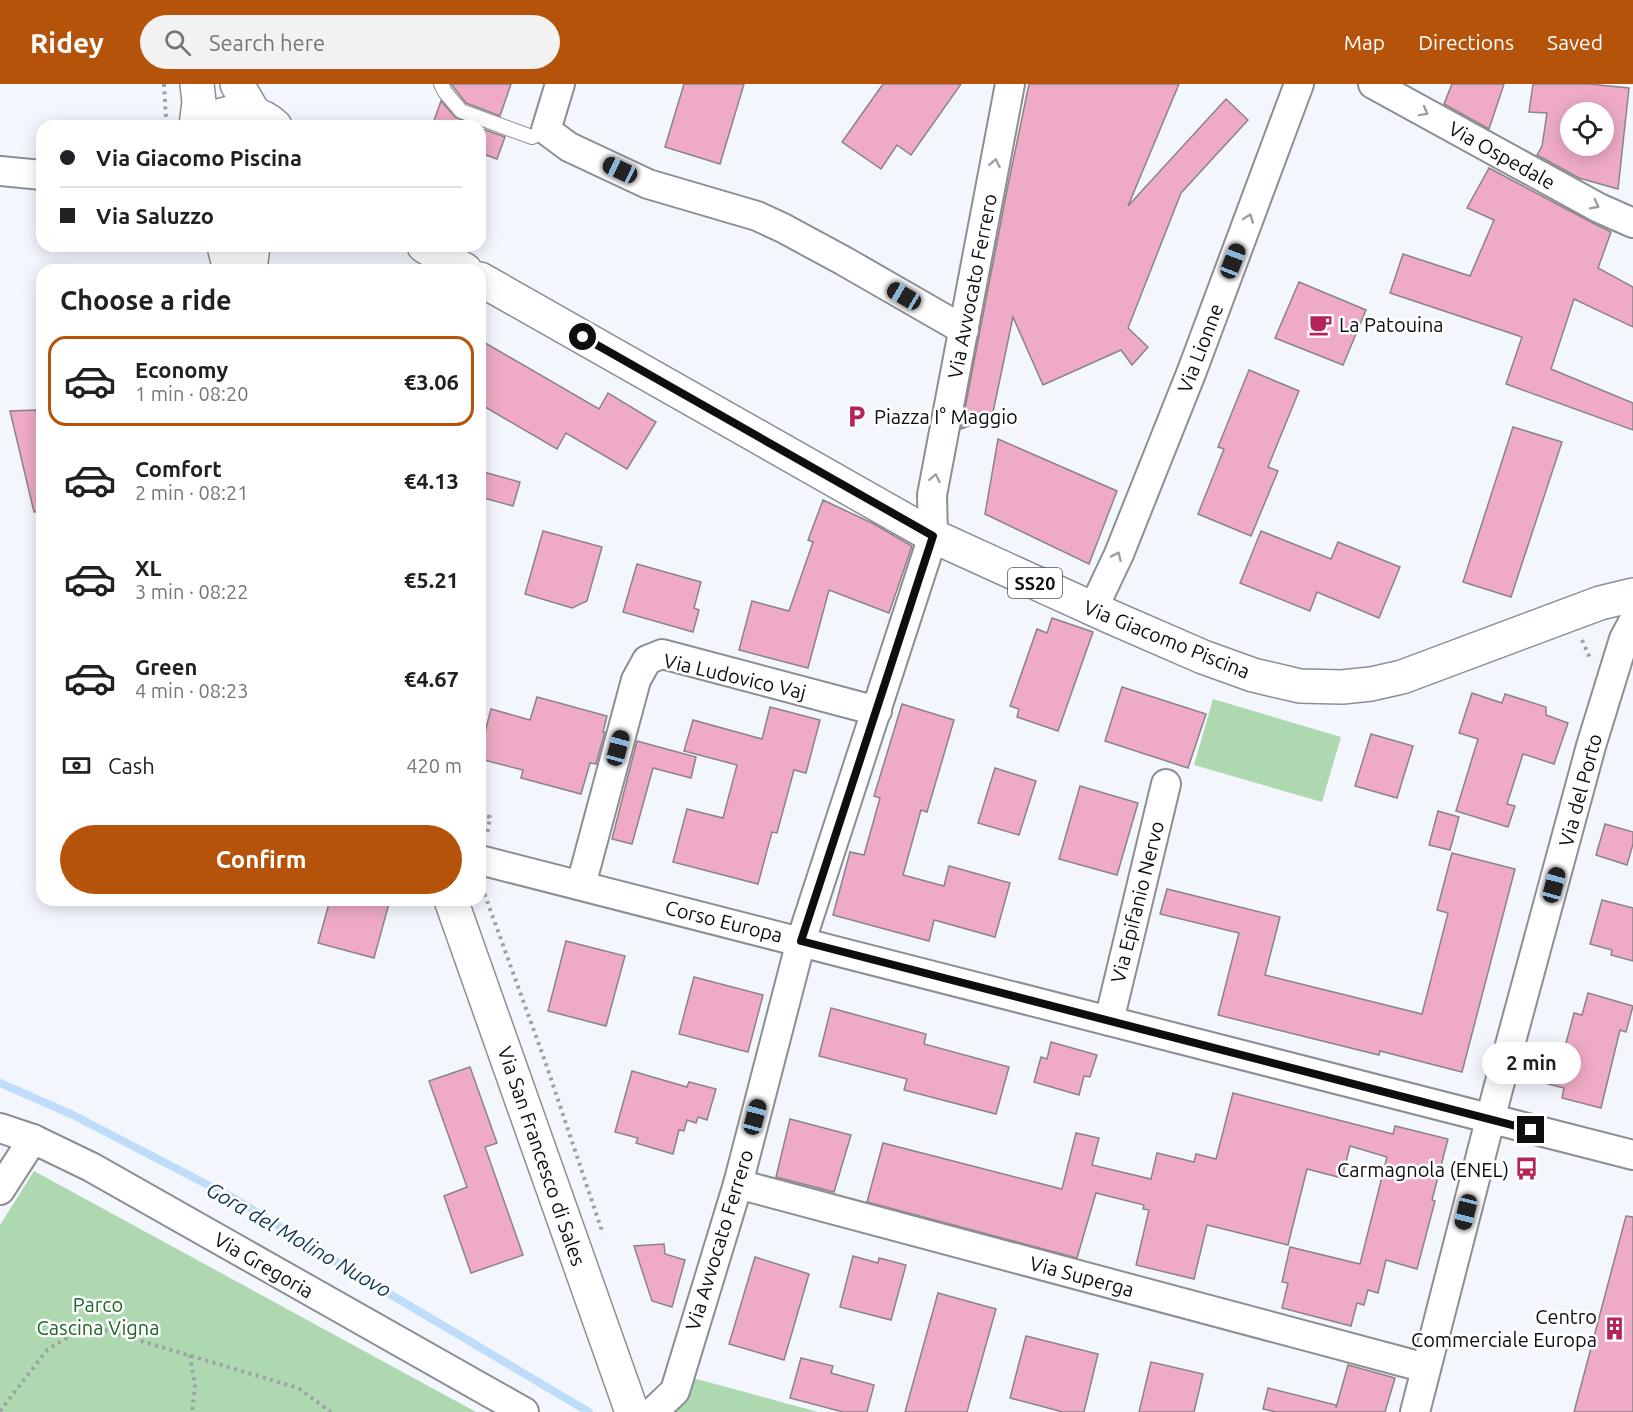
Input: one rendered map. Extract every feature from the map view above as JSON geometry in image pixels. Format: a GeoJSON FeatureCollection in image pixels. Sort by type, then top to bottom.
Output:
{"type":"FeatureCollection","features":[{"type":"Feature","properties":{"kind":"main road"},"geometry":{"type":"LineString","coordinates":[[197,84],[199,102],[197,120]]}},
{"type":"Feature","properties":{"kind":"main road"},"geometry":{"type":"LineString","coordinates":[[237,84],[265,120]]}},
{"type":"Feature","properties":{"kind":"main road"},"geometry":{"type":"LineString","coordinates":[[210,120],[223,114],[239,112],[265,120]]}},
{"type":"Feature","properties":{"kind":"main road"},"geometry":{"type":"LineString","coordinates":[[433,252],[454,264]]}},
{"type":"Feature","properties":{"kind":"main road","name":"Via Giacomo Piscina"},"geometry":{"type":"LineString","coordinates":[[486,282],[933,536],[1203,657],[1253,675],[1300,686],[1342,687],[1371,684],[1402,677],[1600,603],[1633,596]]}},
{"type":"Feature","properties":{"kind":"main road","name":"Via San Francesco di Sales"},"geometry":{"type":"LineString","coordinates":[[453,906],[632,1412]]}},
{"type":"Feature","properties":{"kind":"street"},"geometry":{"type":"LineString","coordinates":[[560,84],[546,130],[569,147],[648,184],[757,216],[783,228],[964,330]]}},
{"type":"Feature","properties":{"kind":"street","name":"Via Avvocato Ferrero"},"geometry":{"type":"LineString","coordinates":[[653,1412],[675,1390],[738,1184],[801,941],[933,536],[932,495],[1010,84]]}},
{"type":"Feature","properties":{"kind":"street","name":"Via Lionne"},"geometry":{"type":"LineString","coordinates":[[1093,609],[1119,554],[1192,371],[1299,84]]}},
{"type":"Feature","properties":{"kind":"street","name":"Via Ospedale"},"geometry":{"type":"LineString","coordinates":[[1373,84],[1599,208],[1633,223]]}},
{"type":"Feature","properties":{"kind":"street"},"geometry":{"type":"LineString","coordinates":[[0,171],[36,175]]}},
{"type":"Feature","properties":{"kind":"street","name":"Via del Porto"},"geometry":{"type":"LineString","coordinates":[[1415,1412],[1490,1120],[1592,746],[1624,639],[1633,622]]}},
{"type":"Feature","properties":{"kind":"street","name":"Via Ludovico Vaj"},"geometry":{"type":"LineString","coordinates":[[581,885],[636,680],[647,660],[662,654],[877,711]]}},
{"type":"Feature","properties":{"kind":"street","name":"Via Epifanio Nervo"},"geometry":{"type":"LineString","coordinates":[[1109,1021],[1166,784]]}},
{"type":"Feature","properties":{"kind":"street","name":"Corso Europa"},"geometry":{"type":"LineString","coordinates":[[486,861],[1633,1155]]}},
{"type":"Feature","properties":{"kind":"street","name":"Via Gregoria"},"geometry":{"type":"LineString","coordinates":[[0,1128],[33,1139],[100,1173],[524,1412]]}},
{"type":"Feature","properties":{"kind":"street"},"geometry":{"type":"LineString","coordinates":[[0,1190],[33,1139]]}},
{"type":"Feature","properties":{"kind":"street","name":"Via Superga"},"geometry":{"type":"LineString","coordinates":[[738,1184],[1426,1368]]}},
{"type":"Feature","properties":{"kind":"lane"},"geometry":{"type":"LineString","coordinates":[[441,84],[461,111],[486,120]]}},
{"type":"Feature","properties":{"kind":"lane"},"geometry":{"type":"LineString","coordinates":[[486,120],[532,137],[546,130]]}},
{"type":"Feature","properties":{"kind":"path"},"geometry":{"type":"LineString","coordinates":[[164,84],[165,120]]}},
{"type":"Feature","properties":{"kind":"path"},"geometry":{"type":"LineString","coordinates":[[486,816],[490,817],[486,838]]}},
{"type":"Feature","properties":{"kind":"path"},"geometry":{"type":"LineString","coordinates":[[486,897],[546,1064],[606,1245]]}},
{"type":"Feature","properties":{"kind":"path"},"geometry":{"type":"LineString","coordinates":[[0,1411],[47,1350],[88,1325],[298,1388],[330,1412]]}},
{"type":"Feature","properties":{"kind":"path"},"geometry":{"type":"LineString","coordinates":[[190,1355],[195,1387],[192,1412]]}},
{"type":"Feature","properties":{"kind":"green space"},"geometry":{"type":"Polygon","coordinates":[[[1213,699],[1341,737],[1322,802],[1194,765],[1213,699]]]}},
{"type":"Feature","properties":{"kind":"green space","name":"Parco Cascina Vigna"},"geometry":{"type":"Polygon","coordinates":[[[34,1171],[476,1412],[0,1412],[0,1225],[34,1171]]]}},
{"type":"Feature","properties":{"kind":"green space"},"geometry":{"type":"Polygon","coordinates":[[[693,1378],[818,1412],[665,1412],[693,1378]]]}},
{"type":"Feature","properties":{"kind":"building"},"geometry":{"type":"Polygon","coordinates":[[[451,84],[511,84],[500,116],[466,103],[451,84]]]}},
{"type":"Feature","properties":{"kind":"building"},"geometry":{"type":"Polygon","coordinates":[[[684,84],[744,84],[720,164],[665,147],[684,84]]]}},
{"type":"Feature","properties":{"kind":"building"},"geometry":{"type":"Polygon","coordinates":[[[883,84],[961,84],[911,155],[897,145],[881,169],[842,142],[883,84]]]}},
{"type":"Feature","properties":{"kind":"building"},"geometry":{"type":"Polygon","coordinates":[[[1029,84],[1179,84],[1128,206],[1226,99],[1248,120],[1181,193],[1128,328],[1148,347],[1132,365],[1121,350],[1043,385],[1013,317],[992,417],[961,429],[1008,185],[1029,84]]]}},
{"type":"Feature","properties":{"kind":"building"},"geometry":{"type":"Polygon","coordinates":[[[1452,84],[1504,84],[1489,129],[1444,104],[1452,84]]]}},
{"type":"Feature","properties":{"kind":"building"},"geometry":{"type":"Polygon","coordinates":[[[1533,84],[1589,84],[1629,88],[1618,189],[1579,178],[1537,155],[1542,146],[1547,113],[1529,112],[1533,84]]]}},
{"type":"Feature","properties":{"kind":"building"},"geometry":{"type":"Polygon","coordinates":[[[441,101],[455,117],[462,120],[434,120],[441,101]]]}},
{"type":"Feature","properties":{"kind":"building"},"geometry":{"type":"Polygon","coordinates":[[[486,130],[505,137],[497,159],[486,155],[486,130]]]}},
{"type":"Feature","properties":{"kind":"building"},"geometry":{"type":"Polygon","coordinates":[[[1489,168],[1611,232],[1598,268],[1633,287],[1633,327],[1574,299],[1551,369],[1633,403],[1633,430],[1506,384],[1522,337],[1390,293],[1403,254],[1470,276],[1494,220],[1467,208],[1489,168]]]}},
{"type":"Feature","properties":{"kind":"building","name":"La Patouina"},"geometry":{"type":"Polygon","coordinates":[[[1299,282],[1366,310],[1343,365],[1275,338],[1299,282]]]}},
{"type":"Feature","properties":{"kind":"building"},"geometry":{"type":"Polygon","coordinates":[[[486,343],[599,409],[608,393],[656,422],[627,469],[566,433],[557,449],[486,408],[486,343]]]}},
{"type":"Feature","properties":{"kind":"building"},"geometry":{"type":"Polygon","coordinates":[[[1249,370],[1299,391],[1268,467],[1278,471],[1251,536],[1198,514],[1224,449],[1218,447],[1249,370]]]}},
{"type":"Feature","properties":{"kind":"building"},"geometry":{"type":"Polygon","coordinates":[[[36,410],[36,512],[34,512],[10,411],[36,410]]]}},
{"type":"Feature","properties":{"kind":"building"},"geometry":{"type":"Polygon","coordinates":[[[1513,427],[1562,442],[1511,597],[1463,582],[1513,427]]]}},
{"type":"Feature","properties":{"kind":"building"},"geometry":{"type":"Polygon","coordinates":[[[998,439],[1117,491],[1089,564],[985,514],[998,439]]]}},
{"type":"Feature","properties":{"kind":"building"},"geometry":{"type":"Polygon","coordinates":[[[486,473],[520,482],[513,506],[486,499],[486,473]]]}},
{"type":"Feature","properties":{"kind":"building"},"geometry":{"type":"Polygon","coordinates":[[[823,500],[874,524],[912,546],[889,613],[829,590],[808,668],[739,650],[752,601],[789,611],[813,542],[808,540],[823,500]]]}},
{"type":"Feature","properties":{"kind":"building"},"geometry":{"type":"Polygon","coordinates":[[[543,531],[602,547],[587,601],[572,608],[525,594],[543,531]]]}},
{"type":"Feature","properties":{"kind":"building"},"geometry":{"type":"Polygon","coordinates":[[[1261,531],[1331,559],[1338,542],[1400,567],[1379,618],[1317,592],[1310,611],[1240,583],[1261,531]]]}},
{"type":"Feature","properties":{"kind":"building"},"geometry":{"type":"Polygon","coordinates":[[[637,564],[701,582],[694,608],[699,610],[693,632],[623,612],[637,564]]]}},
{"type":"Feature","properties":{"kind":"building"},"geometry":{"type":"Polygon","coordinates":[[[1052,618],[1093,632],[1058,731],[1017,717],[1019,709],[1010,706],[1037,629],[1047,633],[1052,618]]]}},
{"type":"Feature","properties":{"kind":"building"},"geometry":{"type":"Polygon","coordinates":[[[1122,687],[1206,714],[1188,768],[1105,741],[1122,687]]]}},
{"type":"Feature","properties":{"kind":"building"},"geometry":{"type":"Polygon","coordinates":[[[1472,693],[1502,703],[1505,694],[1546,707],[1546,715],[1568,723],[1554,764],[1523,754],[1507,804],[1515,806],[1508,827],[1456,811],[1478,739],[1459,733],[1472,693]]]}},
{"type":"Feature","properties":{"kind":"building"},"geometry":{"type":"Polygon","coordinates":[[[537,697],[607,716],[596,764],[590,763],[581,794],[521,778],[523,770],[486,761],[486,728],[491,709],[530,720],[537,697]]]}},
{"type":"Feature","properties":{"kind":"building"},"geometry":{"type":"Polygon","coordinates":[[[902,704],[954,720],[927,812],[921,810],[903,875],[944,886],[949,866],[1010,883],[995,937],[934,920],[929,941],[833,915],[850,852],[864,855],[880,798],[874,796],[902,704]]]}},
{"type":"Feature","properties":{"kind":"building"},"geometry":{"type":"Polygon","coordinates":[[[770,707],[820,720],[806,773],[794,770],[777,833],[772,832],[758,884],[673,862],[687,809],[723,818],[737,765],[684,751],[693,720],[762,739],[770,707]]]}},
{"type":"Feature","properties":{"kind":"building"},"geometry":{"type":"Polygon","coordinates":[[[1371,734],[1413,746],[1397,798],[1355,786],[1371,734]]]}},
{"type":"Feature","properties":{"kind":"building"},"geometry":{"type":"Polygon","coordinates":[[[637,741],[696,757],[691,778],[653,768],[632,844],[612,839],[637,741]]]}},
{"type":"Feature","properties":{"kind":"building"},"geometry":{"type":"Polygon","coordinates":[[[995,768],[1036,781],[1019,835],[978,823],[995,768]]]}},
{"type":"Feature","properties":{"kind":"building"},"geometry":{"type":"Polygon","coordinates":[[[1080,786],[1138,803],[1117,875],[1059,859],[1080,786]]]}},
{"type":"Feature","properties":{"kind":"building"},"geometry":{"type":"Polygon","coordinates":[[[1438,811],[1459,817],[1450,850],[1429,845],[1438,811]]]}},
{"type":"Feature","properties":{"kind":"building"},"geometry":{"type":"Polygon","coordinates":[[[1605,824],[1633,832],[1633,844],[1627,865],[1596,855],[1605,824]]]}},
{"type":"Feature","properties":{"kind":"building"},"geometry":{"type":"Polygon","coordinates":[[[1452,853],[1515,869],[1462,1072],[1380,1051],[1379,1055],[1218,1015],[1239,933],[1160,914],[1167,889],[1280,917],[1265,975],[1422,1014],[1448,913],[1437,910],[1452,853]]]}},
{"type":"Feature","properties":{"kind":"building"},"geometry":{"type":"Polygon","coordinates":[[[1602,900],[1633,908],[1633,961],[1611,955],[1612,950],[1590,944],[1602,900]]]}},
{"type":"Feature","properties":{"kind":"building"},"geometry":{"type":"Polygon","coordinates":[[[328,906],[388,906],[374,958],[318,943],[328,906]]]}},
{"type":"Feature","properties":{"kind":"building"},"geometry":{"type":"Polygon","coordinates":[[[566,941],[625,956],[606,1026],[548,1011],[566,941]]]}},
{"type":"Feature","properties":{"kind":"building"},"geometry":{"type":"Polygon","coordinates":[[[694,977],[763,995],[748,1052],[679,1034],[694,977]]]}},
{"type":"Feature","properties":{"kind":"building"},"geometry":{"type":"Polygon","coordinates":[[[1588,993],[1633,1006],[1626,1032],[1620,1030],[1601,1108],[1562,1098],[1564,1088],[1548,1084],[1554,1061],[1557,1062],[1561,1046],[1565,1047],[1574,1013],[1582,1015],[1588,993]]]}},
{"type":"Feature","properties":{"kind":"building"},"geometry":{"type":"Polygon","coordinates":[[[831,1008],[926,1034],[924,1044],[1009,1067],[996,1114],[904,1090],[907,1079],[819,1056],[831,1008]]]}},
{"type":"Feature","properties":{"kind":"building"},"geometry":{"type":"Polygon","coordinates":[[[1051,1042],[1097,1055],[1090,1077],[1084,1076],[1079,1095],[1034,1082],[1041,1057],[1047,1059],[1051,1042]]]}},
{"type":"Feature","properties":{"kind":"building"},"geometry":{"type":"Polygon","coordinates":[[[470,1067],[497,1143],[485,1147],[523,1255],[471,1273],[444,1196],[467,1187],[429,1081],[470,1067]]]}},
{"type":"Feature","properties":{"kind":"building"},"geometry":{"type":"Polygon","coordinates":[[[632,1071],[687,1087],[689,1082],[716,1089],[707,1120],[698,1117],[696,1123],[687,1120],[684,1131],[679,1130],[673,1154],[636,1143],[638,1138],[615,1132],[632,1071]]]}},
{"type":"Feature","properties":{"kind":"building"},"geometry":{"type":"Polygon","coordinates":[[[1233,1093],[1393,1134],[1395,1126],[1448,1139],[1417,1269],[1386,1260],[1378,1293],[1368,1290],[1364,1305],[1357,1303],[1351,1326],[1282,1308],[1288,1283],[1282,1282],[1290,1247],[1360,1264],[1387,1157],[1350,1146],[1342,1178],[1307,1169],[1288,1245],[1207,1225],[1194,1279],[1136,1265],[1149,1210],[1143,1209],[1144,1205],[1096,1193],[1077,1258],[867,1202],[883,1143],[1062,1189],[1076,1133],[1099,1138],[1092,1165],[1151,1179],[1157,1153],[1194,1162],[1196,1154],[1216,1159],[1233,1093]]]}},
{"type":"Feature","properties":{"kind":"building"},"geometry":{"type":"Polygon","coordinates":[[[790,1119],[851,1135],[834,1192],[776,1177],[790,1119]]]}},
{"type":"Feature","properties":{"kind":"building","name":"Centro Commerciale Europa"},"geometry":{"type":"Polygon","coordinates":[[[1626,1216],[1633,1217],[1633,1412],[1574,1412],[1626,1216]]]}},
{"type":"Feature","properties":{"kind":"building"},"geometry":{"type":"Polygon","coordinates":[[[664,1244],[665,1254],[685,1260],[672,1307],[652,1301],[634,1246],[664,1244]]]}},
{"type":"Feature","properties":{"kind":"building"},"geometry":{"type":"Polygon","coordinates":[[[853,1256],[878,1263],[879,1258],[906,1265],[891,1320],[840,1307],[853,1256]]]}},
{"type":"Feature","properties":{"kind":"building"},"geometry":{"type":"Polygon","coordinates":[[[755,1257],[809,1274],[784,1360],[729,1344],[755,1257]]]}},
{"type":"Feature","properties":{"kind":"building"},"geometry":{"type":"Polygon","coordinates":[[[938,1293],[996,1309],[967,1412],[905,1412],[938,1293]]]}},
{"type":"Feature","properties":{"kind":"building"},"geometry":{"type":"Polygon","coordinates":[[[1026,1336],[1098,1354],[1084,1412],[1063,1412],[1010,1398],[1026,1336]]]}},
{"type":"Feature","properties":{"kind":"building"},"geometry":{"type":"Polygon","coordinates":[[[801,1358],[833,1366],[831,1373],[874,1385],[867,1412],[843,1412],[790,1398],[801,1358]]]}},
{"type":"Feature","properties":{"kind":"building"},"geometry":{"type":"Polygon","coordinates":[[[1151,1362],[1203,1374],[1194,1412],[1139,1412],[1151,1362]]]}},
{"type":"Feature","properties":{"kind":"building"},"geometry":{"type":"Polygon","coordinates":[[[1348,1365],[1395,1378],[1385,1412],[1276,1412],[1263,1409],[1268,1388],[1336,1405],[1336,1408],[1348,1365]]]}},
{"type":"Feature","properties":{"kind":"waterway","name":"Gora del Molino Nuovo"},"geometry":{"type":"LineString","coordinates":[[0,1083],[73,1115],[235,1199],[361,1277],[589,1412]]}},
{"type":"Feature","properties":{"kind":"place","name":"La Patouina"},"geometry":{"type":"Point","coordinates":[1321,324]}},
{"type":"Feature","properties":{"kind":"place","name":"Piazza I° Maggio"},"geometry":{"type":"Point","coordinates":[856,416]}},
{"type":"Feature","properties":{"kind":"place","name":"Carmagnola (ENEL)"},"geometry":{"type":"Point","coordinates":[1527,1169]}},
{"type":"Feature","properties":{"kind":"place","name":"Centro Commerciale Europa"},"geometry":{"type":"Point","coordinates":[1615,1328]}},
{"type":"Feature","properties":{"kind":"route"},"geometry":{"type":"LineString","coordinates":[[583,337],[933,536],[845,812],[801,941],[1531,1130]]}}]}
